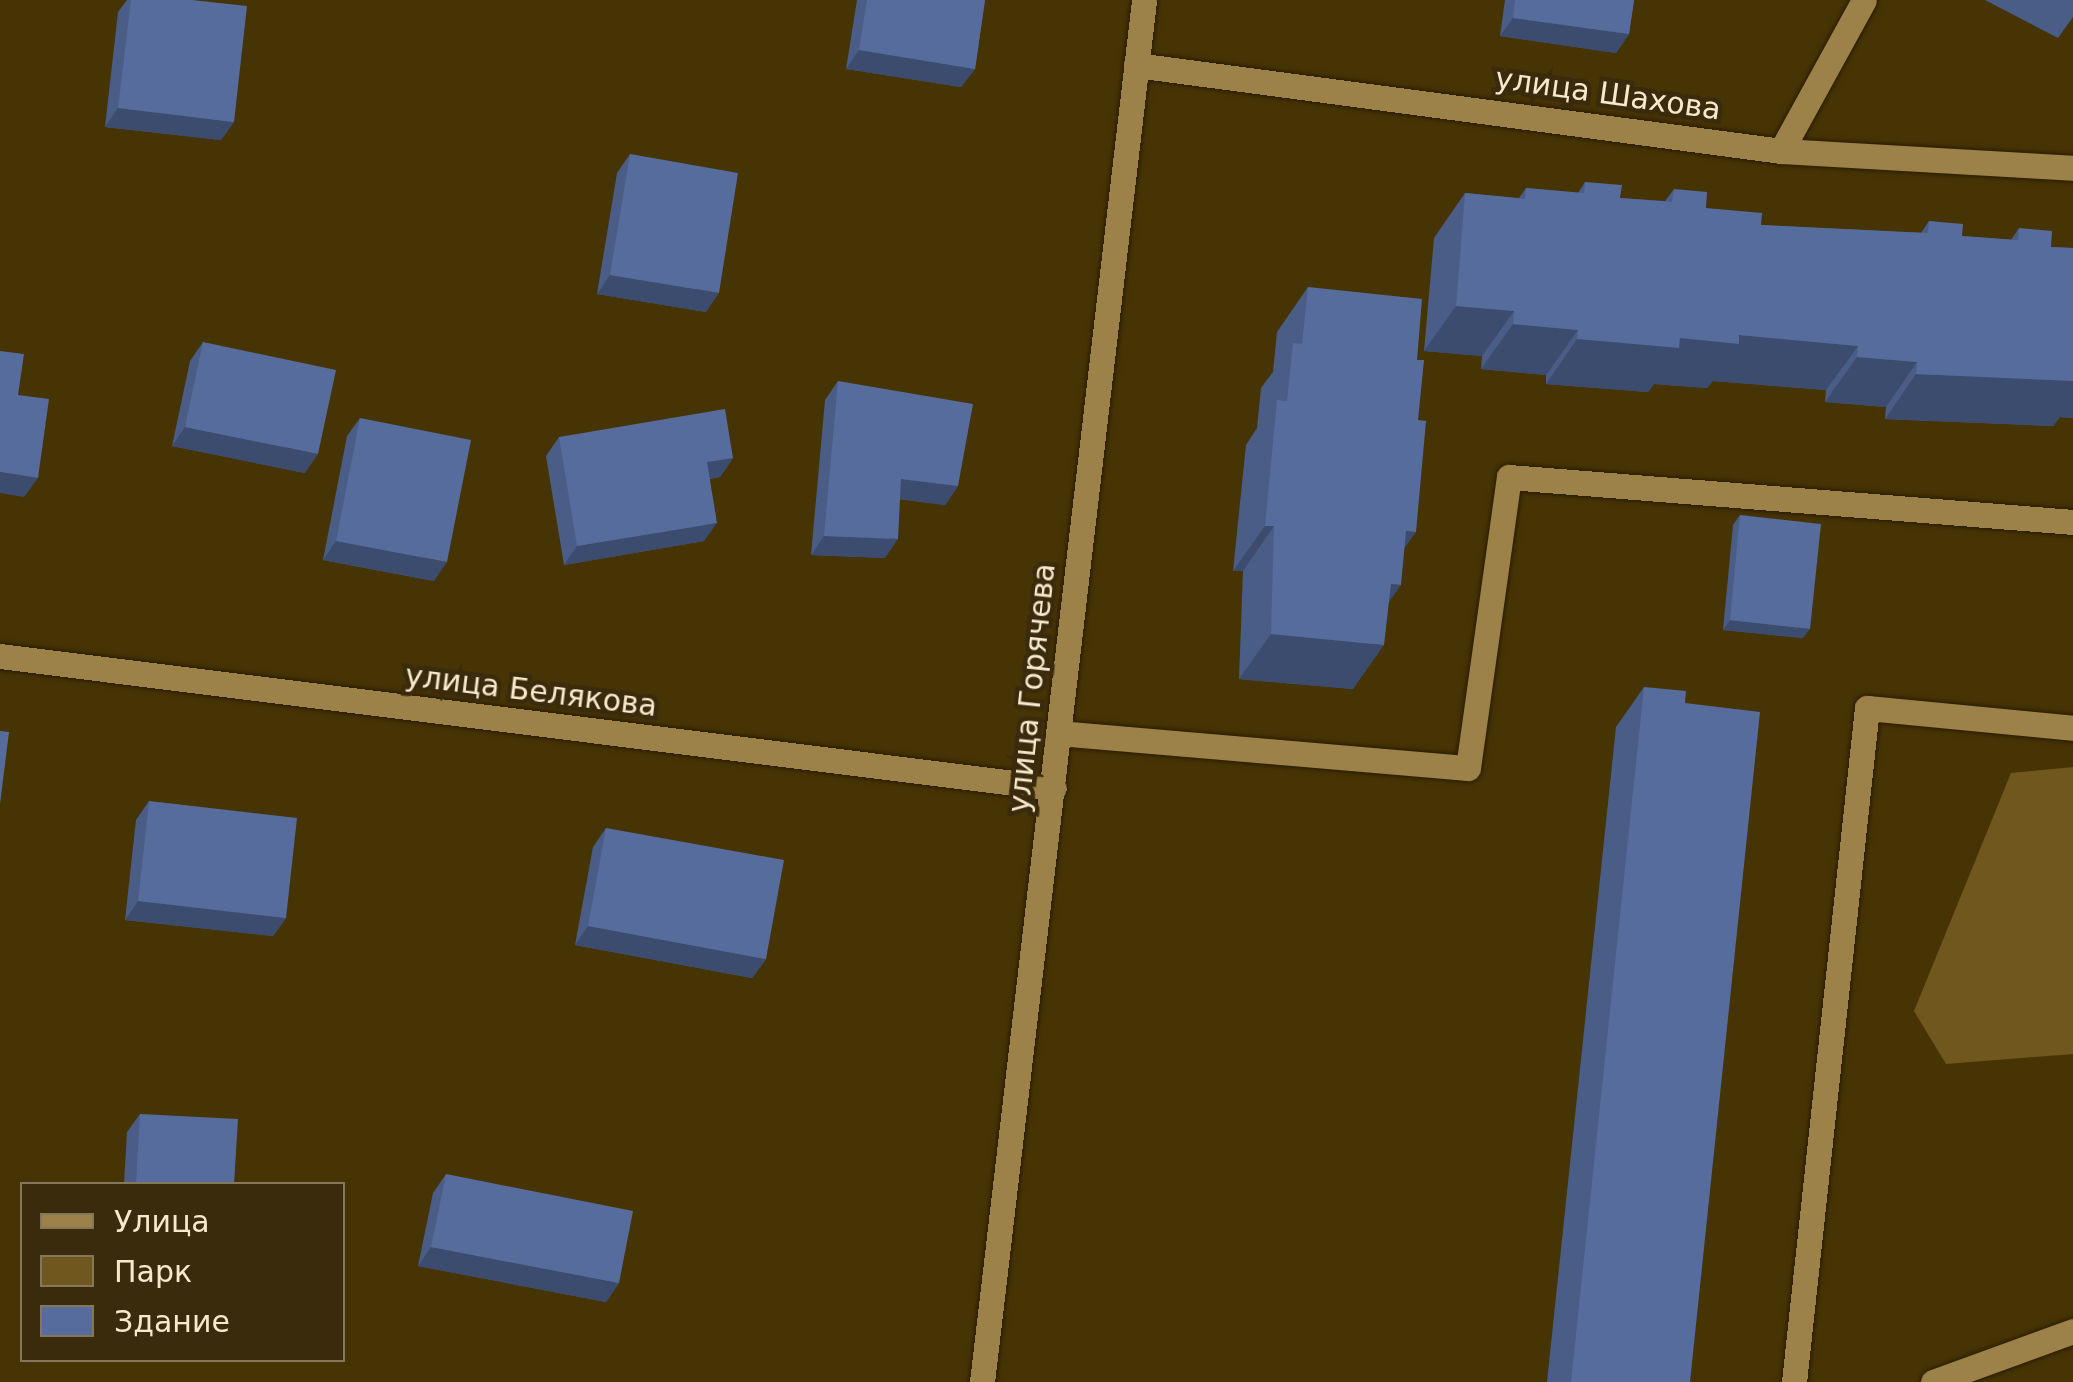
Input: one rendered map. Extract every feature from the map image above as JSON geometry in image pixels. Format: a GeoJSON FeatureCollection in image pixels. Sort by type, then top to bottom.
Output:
{"type":"FeatureCollection","features":[{"type":"Feature","properties":{"kind":"street","name":"улица Горячева"},"geometry":{"type":"LineString","coordinates":[[982,1382],[1144,0]]}},
{"type":"Feature","properties":{"kind":"street"},"geometry":{"type":"LineString","coordinates":[[1781,150],[1864,0]]}},
{"type":"Feature","properties":{"kind":"street","name":"улица Шахова"},"geometry":{"type":"LineString","coordinates":[[1136,65],[1781,150],[2073,168]]}},
{"type":"Feature","properties":{"kind":"street"},"geometry":{"type":"LineString","coordinates":[[1059,733],[1468,768],[1509,477],[2073,522]]}},
{"type":"Feature","properties":{"kind":"street","name":"улица Белякова"},"geometry":{"type":"LineString","coordinates":[[0,656],[1054,788]]}},
{"type":"Feature","properties":{"kind":"street"},"geometry":{"type":"LineString","coordinates":[[1794,1382],[1867,708],[2073,728]]}},
{"type":"Feature","properties":{"kind":"street"},"geometry":{"type":"LineString","coordinates":[[1933,1382],[2073,1331]]}},
{"type":"Feature","properties":{"kind":"green space"},"geometry":{"type":"Polygon","coordinates":[[[2073,767],[2073,1054],[1946,1064],[1914,1011],[2011,773],[2073,767]]]}},
{"type":"Feature","properties":{"kind":"building"},"geometry":{"type":"Polygon","coordinates":[[[131,0],[192,0],[247,6],[234,122],[118,108],[131,0]]]}},
{"type":"Feature","properties":{"kind":"building"},"geometry":{"type":"Polygon","coordinates":[[[867,0],[985,0],[975,69],[859,50],[867,0]]]}},
{"type":"Feature","properties":{"kind":"building"},"geometry":{"type":"Polygon","coordinates":[[[1515,0],[1634,0],[1629,34],[1513,18],[1515,0]]]}},
{"type":"Feature","properties":{"kind":"building"},"geometry":{"type":"Polygon","coordinates":[[[630,154],[738,173],[719,293],[610,275],[630,154]]]}},
{"type":"Feature","properties":{"kind":"building"},"geometry":{"type":"Polygon","coordinates":[[[1585,182],[1622,185],[1620,198],[1672,202],[1674,189],[1707,192],[1706,208],[1762,213],[1761,225],[1928,233],[1929,221],[1963,224],[1962,236],[2018,240],[2019,228],[2052,231],[2051,247],[2073,248],[2073,381],[1916,374],[1917,362],[1857,357],[1858,346],[1739,335],[1739,344],[1680,338],[1679,348],[1577,339],[1578,330],[1513,324],[1514,311],[1456,306],[1465,193],[1525,199],[1526,188],[1584,193],[1585,182]]]}},
{"type":"Feature","properties":{"kind":"building"},"geometry":{"type":"Polygon","coordinates":[[[1308,287],[1422,299],[1417,360],[1424,360],[1418,420],[1426,421],[1416,532],[1406,531],[1401,585],[1391,584],[1384,645],[1271,634],[1274,526],[1265,526],[1277,400],[1287,401],[1293,343],[1302,344],[1308,287]]]}},
{"type":"Feature","properties":{"kind":"building"},"geometry":{"type":"Polygon","coordinates":[[[203,342],[336,370],[318,454],[185,427],[203,342]]]}},
{"type":"Feature","properties":{"kind":"building"},"geometry":{"type":"Polygon","coordinates":[[[0,351],[24,354],[18,395],[49,399],[38,478],[0,472],[0,351]]]}},
{"type":"Feature","properties":{"kind":"building"},"geometry":{"type":"Polygon","coordinates":[[[838,381],[973,404],[958,486],[901,479],[898,539],[824,536],[838,381]]]}},
{"type":"Feature","properties":{"kind":"building"},"geometry":{"type":"Polygon","coordinates":[[[725,409],[733,458],[707,462],[717,523],[577,546],[559,437],[725,409]]]}},
{"type":"Feature","properties":{"kind":"building"},"geometry":{"type":"Polygon","coordinates":[[[360,418],[471,440],[447,562],[336,541],[360,418]]]}},
{"type":"Feature","properties":{"kind":"building"},"geometry":{"type":"Polygon","coordinates":[[[1740,515],[1821,524],[1810,629],[1730,620],[1740,515]]]}},
{"type":"Feature","properties":{"kind":"building"},"geometry":{"type":"Polygon","coordinates":[[[1644,687],[1686,691],[1685,703],[1760,712],[1690,1382],[1571,1382],[1644,687]]]}},
{"type":"Feature","properties":{"kind":"building"},"geometry":{"type":"Polygon","coordinates":[[[0,731],[9,732],[0,804],[0,731]]]}},
{"type":"Feature","properties":{"kind":"building"},"geometry":{"type":"Polygon","coordinates":[[[149,801],[297,818],[286,918],[138,901],[149,801]]]}},
{"type":"Feature","properties":{"kind":"building"},"geometry":{"type":"Polygon","coordinates":[[[606,828],[784,860],[766,959],[588,926],[606,828]]]}},
{"type":"Feature","properties":{"kind":"building"},"geometry":{"type":"Polygon","coordinates":[[[140,1114],[238,1119],[234,1182],[136,1182],[140,1114]]]}},
{"type":"Feature","properties":{"kind":"building"},"geometry":{"type":"Polygon","coordinates":[[[446,1174],[633,1211],[619,1283],[431,1247],[446,1174]]]}}]}
